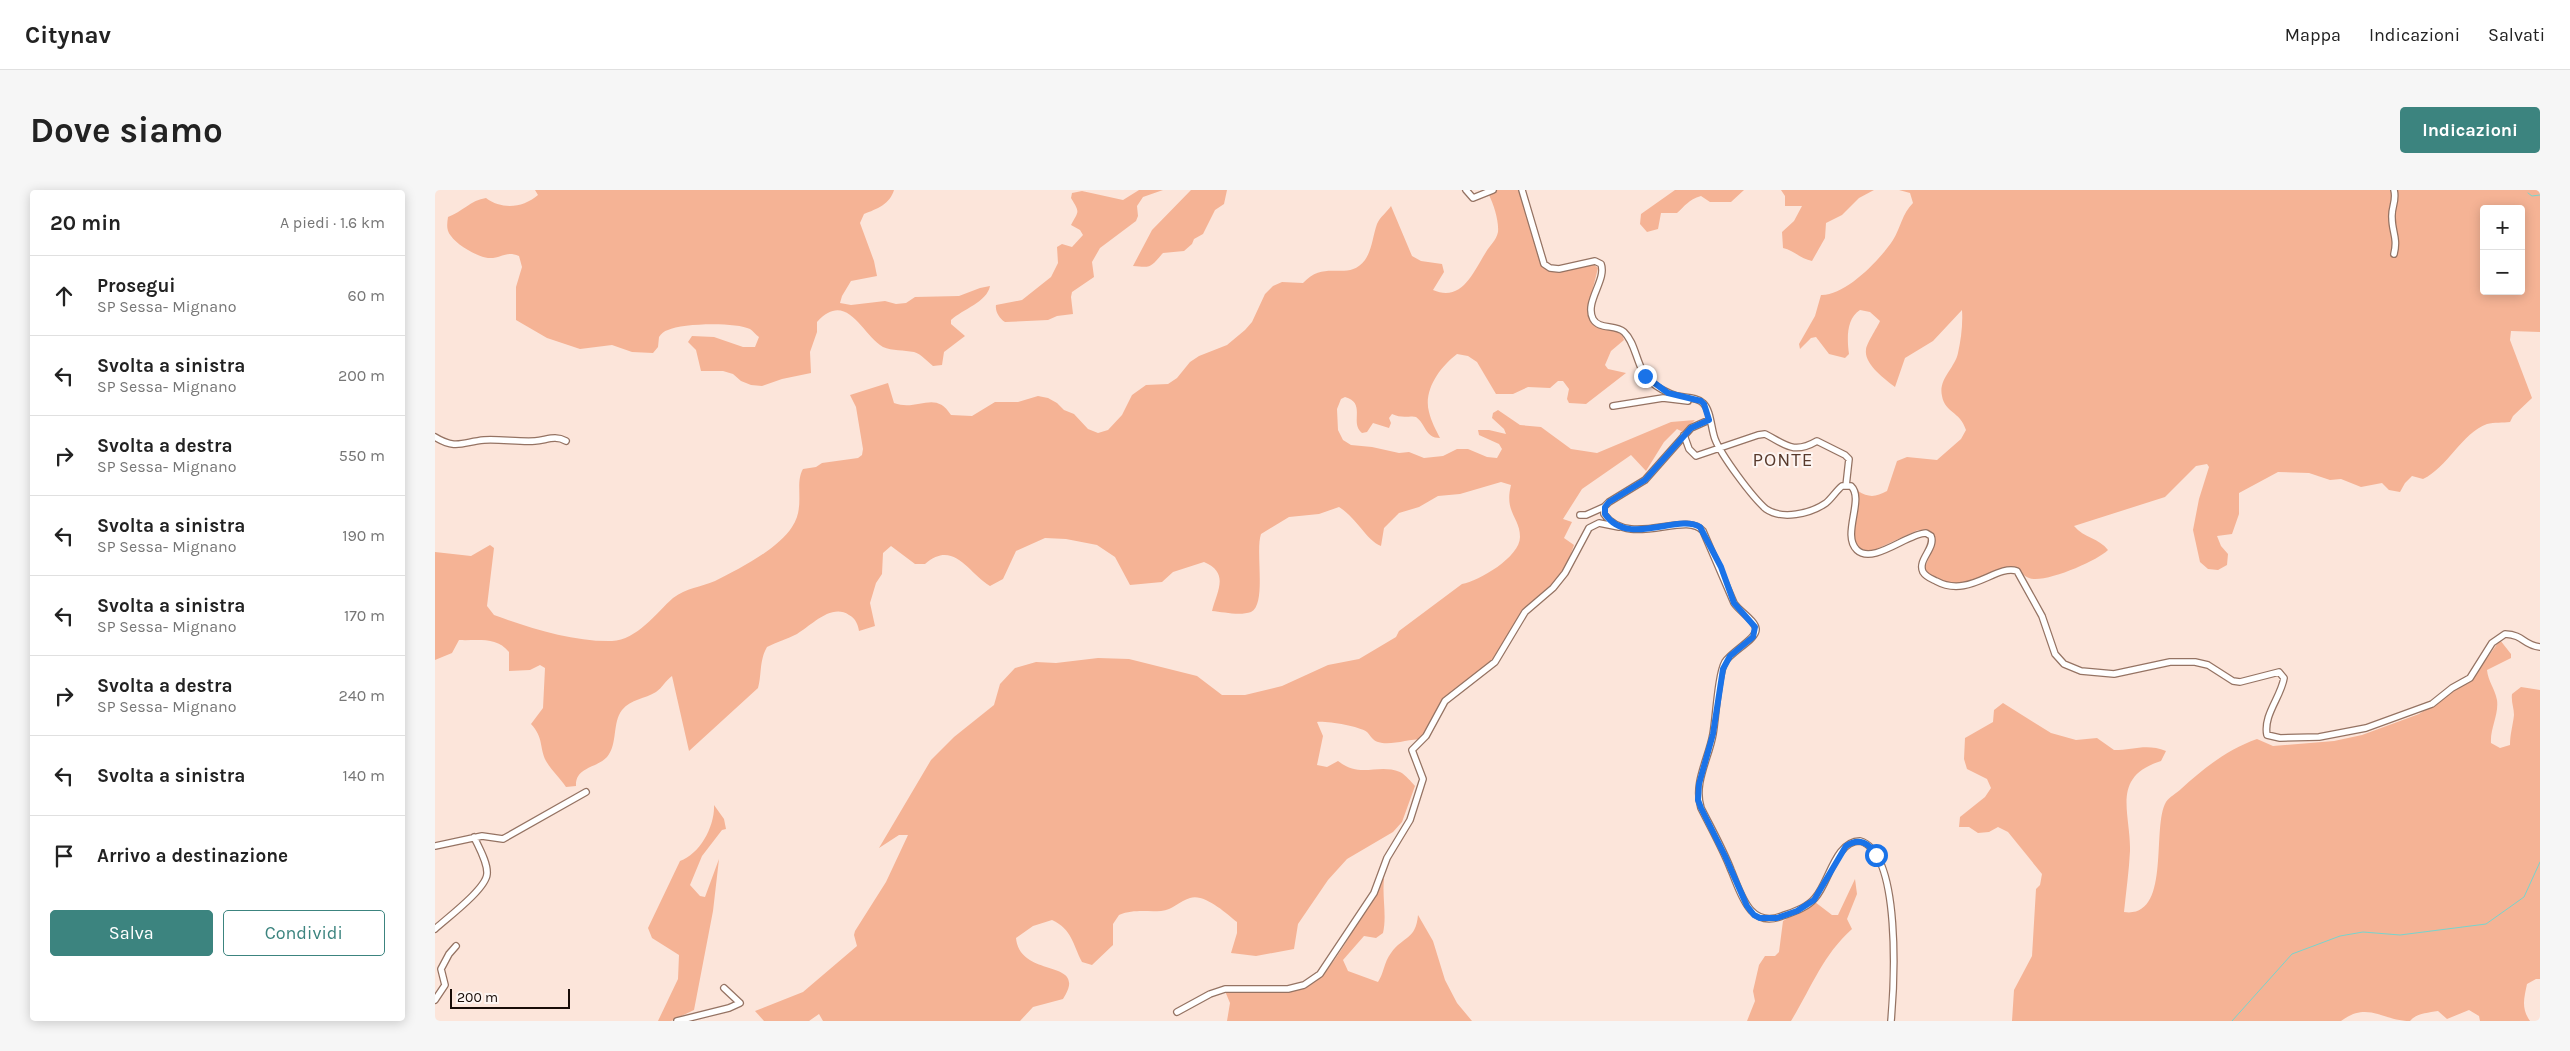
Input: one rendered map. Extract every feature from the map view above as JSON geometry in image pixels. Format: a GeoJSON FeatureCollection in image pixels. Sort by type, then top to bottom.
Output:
{"type":"FeatureCollection","features":[{"type":"Feature","properties":{"kind":"street"},"geometry":{"type":"LineString","coordinates":[[1466,190],[1473,198],[1493,190]]}},
{"type":"Feature","properties":{"kind":"street"},"geometry":{"type":"LineString","coordinates":[[1522,190],[1544,264],[1550,268],[1559,269],[1595,261],[1599,263],[1602,269],[1595,294],[1592,315],[1594,320],[1600,325],[1618,328],[1625,333],[1639,365],[1651,382],[1668,393],[1697,399],[1704,404],[1720,449],[1763,507],[1776,514],[1790,515],[1819,506],[1833,496],[1839,488],[1851,486],[1855,492],[1851,539],[1856,550],[1867,554],[1879,552],[1926,533],[1931,536],[1933,541],[1923,563],[1923,571],[1927,576],[1943,585],[1963,586],[2011,570],[2017,571],[2042,616],[2055,654],[2064,664],[2081,671],[2114,674],[2170,662],[2195,662],[2208,665],[2233,681],[2240,682],[2279,672],[2284,678],[2283,687],[2265,728],[2267,735],[2280,738],[2319,737],[2366,728],[2432,704],[2452,688],[2470,678],[2492,644],[2505,634],[2517,634],[2529,646],[2540,647]]}},
{"type":"Feature","properties":{"kind":"street"},"geometry":{"type":"LineString","coordinates":[[2394,190],[2396,201],[2392,220],[2397,241],[2394,254]]}},
{"type":"Feature","properties":{"kind":"street"},"geometry":{"type":"LineString","coordinates":[[1613,406],[1663,398],[1688,401],[1697,399]]}},
{"type":"Feature","properties":{"kind":"street"},"geometry":{"type":"LineString","coordinates":[[1580,515],[1586,515],[1605,507],[1650,476],[1691,428],[1709,420]]}},
{"type":"Feature","properties":{"kind":"street"},"geometry":{"type":"LineString","coordinates":[[1684,435],[1689,449],[1696,456],[1765,434],[1774,441],[1792,448],[1803,447],[1817,441],[1845,455],[1849,460],[1846,486]]}},
{"type":"Feature","properties":{"kind":"street"},"geometry":{"type":"LineString","coordinates":[[435,437],[447,443],[463,445],[483,440],[532,441],[557,437],[566,441]]}},
{"type":"Feature","properties":{"kind":"street"},"geometry":{"type":"LineString","coordinates":[[1605,507],[1607,518],[1621,526]]}},
{"type":"Feature","properties":{"kind":"street"},"geometry":{"type":"LineString","coordinates":[[1177,1012],[1210,994],[1225,990],[1287,989],[1304,985],[1320,974],[1374,893],[1387,858],[1410,820],[1423,779],[1412,750],[1426,736],[1440,707],[1495,662],[1525,612],[1553,588],[1565,573],[1589,528],[1599,523],[1618,528],[1621,526],[1652,530],[1690,523],[1700,527],[1717,559],[1734,603],[1755,627],[1753,637],[1740,646],[1725,662],[1713,734],[1698,795],[1701,808],[1747,906],[1754,915],[1766,919],[1777,918],[1797,911],[1814,900],[1846,846],[1855,841],[1869,845],[1876,855],[1882,870],[1893,918],[1895,962],[1891,1021]]}},
{"type":"Feature","properties":{"kind":"street"},"geometry":{"type":"LineString","coordinates":[[435,846],[475,837],[503,839],[586,792]]}},
{"type":"Feature","properties":{"kind":"street"},"geometry":{"type":"LineString","coordinates":[[435,928],[485,882],[487,869],[475,837]]}},
{"type":"Feature","properties":{"kind":"street"},"geometry":{"type":"LineString","coordinates":[[435,1000],[445,985],[441,969],[456,946]]}},
{"type":"Feature","properties":{"kind":"street"},"geometry":{"type":"LineString","coordinates":[[677,1021],[729,1008],[740,1003],[724,988]]}},
{"type":"Feature","properties":{"kind":"shaded area"},"geometry":{"type":"Polygon","coordinates":[[[535,190],[894,190],[886,202],[864,214],[860,223],[874,261],[877,276],[851,281],[840,303],[851,305],[885,301],[896,304],[906,303],[915,297],[959,296],[990,286],[988,292],[980,301],[951,320],[951,324],[965,336],[944,352],[942,365],[933,366],[922,356],[914,352],[883,347],[846,312],[837,310],[828,313],[817,322],[817,332],[810,352],[811,373],[782,379],[762,386],[751,385],[741,381],[733,374],[723,371],[701,371],[696,350],[688,342],[692,336],[714,337],[743,347],[755,347],[759,337],[750,329],[743,327],[709,324],[675,328],[665,331],[659,337],[658,347],[653,353],[632,352],[612,345],[580,349],[547,338],[516,320],[516,287],[522,267],[519,256],[507,254],[488,258],[468,250],[449,234],[448,217],[476,201],[486,198],[506,206],[519,205],[538,195],[535,190]]]}},
{"type":"Feature","properties":{"kind":"shaded area"},"geometry":{"type":"Polygon","coordinates":[[[1139,190],[1163,190],[1143,197],[1137,206],[1138,216],[1136,221],[1100,248],[1092,262],[1094,277],[1072,292],[1073,314],[1057,316],[1048,320],[1005,322],[1001,318],[997,312],[996,305],[1022,300],[1051,277],[1058,263],[1057,247],[1062,244],[1072,247],[1083,235],[1080,230],[1071,225],[1077,212],[1071,198],[1072,193],[1082,191],[1123,200],[1139,190]]]}},
{"type":"Feature","properties":{"kind":"shaded area"},"geometry":{"type":"Polygon","coordinates":[[[1191,190],[1227,190],[1224,204],[1215,210],[1203,234],[1194,239],[1192,244],[1184,251],[1163,253],[1151,266],[1133,266],[1152,230],[1191,190]]]}},
{"type":"Feature","properties":{"kind":"shaded area"},"geometry":{"type":"Polygon","coordinates":[[[1496,190],[1520,190],[1539,259],[1544,265],[1550,269],[1557,270],[1593,264],[1598,268],[1591,296],[1589,317],[1597,325],[1615,331],[1623,337],[1624,340],[1611,351],[1605,365],[1608,369],[1626,373],[1586,404],[1569,403],[1567,399],[1569,389],[1563,381],[1558,381],[1550,388],[1528,387],[1513,394],[1496,394],[1477,362],[1468,356],[1457,354],[1439,372],[1428,395],[1430,415],[1440,438],[1431,436],[1416,417],[1392,414],[1389,418],[1391,423],[1389,428],[1373,423],[1367,432],[1362,433],[1358,429],[1357,424],[1357,408],[1352,400],[1345,397],[1341,399],[1337,409],[1338,430],[1343,440],[1351,445],[1399,453],[1409,452],[1424,458],[1443,456],[1457,449],[1468,449],[1487,457],[1497,458],[1502,449],[1499,444],[1479,435],[1478,430],[1489,430],[1506,434],[1504,429],[1492,418],[1493,413],[1498,410],[1520,425],[1541,427],[1571,449],[1597,453],[1671,422],[1695,420],[1683,432],[1677,429],[1664,442],[1646,471],[1631,455],[1582,489],[1563,519],[1572,522],[1564,538],[1574,545],[1567,565],[1555,581],[1518,618],[1493,660],[1441,702],[1422,739],[1383,743],[1376,741],[1367,732],[1357,728],[1335,723],[1317,722],[1323,736],[1317,765],[1327,767],[1338,761],[1354,769],[1392,770],[1402,773],[1415,786],[1402,822],[1393,832],[1347,859],[1328,880],[1298,924],[1294,949],[1256,956],[1231,953],[1237,933],[1237,922],[1215,905],[1196,897],[1186,899],[1165,910],[1135,911],[1119,915],[1113,924],[1113,945],[1092,965],[1082,962],[1068,933],[1059,924],[1052,920],[1033,926],[1016,938],[1020,951],[1040,965],[1061,972],[1068,978],[1069,986],[1063,999],[1033,1007],[1020,1021],[823,1021],[819,1014],[809,1021],[764,1021],[755,1011],[803,992],[857,946],[854,935],[855,931],[886,882],[908,835],[899,835],[879,848],[931,760],[954,737],[994,705],[1000,684],[1015,668],[1036,662],[1056,663],[1098,658],[1129,659],[1197,676],[1222,695],[1245,695],[1282,686],[1328,665],[1359,659],[1396,637],[1399,631],[1462,584],[1478,578],[1497,567],[1513,552],[1518,545],[1520,537],[1518,524],[1509,502],[1511,485],[1501,482],[1460,494],[1438,496],[1419,507],[1399,513],[1384,528],[1381,546],[1371,539],[1339,507],[1319,514],[1289,517],[1261,534],[1258,599],[1256,607],[1251,612],[1242,614],[1212,611],[1220,583],[1217,571],[1204,562],[1173,572],[1162,582],[1130,585],[1115,557],[1097,545],[1066,539],[1045,538],[1016,551],[1003,579],[990,586],[953,557],[944,555],[935,557],[925,564],[915,564],[891,546],[883,553],[882,574],[876,583],[870,603],[875,626],[859,631],[856,621],[851,616],[842,612],[835,612],[821,617],[797,634],[767,647],[763,657],[758,688],[689,751],[672,676],[656,692],[634,701],[622,710],[617,721],[613,746],[607,757],[583,771],[579,775],[576,786],[566,787],[548,765],[540,738],[531,724],[543,708],[545,668],[540,665],[530,670],[509,671],[509,652],[504,647],[486,640],[459,640],[452,653],[435,660],[435,552],[471,556],[490,545],[494,548],[487,606],[494,615],[567,637],[612,641],[630,636],[653,618],[673,598],[688,590],[725,576],[768,551],[786,535],[792,527],[798,512],[799,482],[803,469],[816,467],[822,463],[858,458],[862,455],[863,449],[856,407],[850,395],[888,383],[894,403],[911,405],[939,403],[951,415],[972,416],[995,402],[1018,402],[1038,396],[1048,398],[1064,410],[1074,414],[1088,429],[1098,433],[1108,430],[1122,415],[1132,395],[1146,385],[1168,384],[1177,378],[1190,362],[1199,356],[1227,345],[1245,330],[1252,322],[1265,294],[1273,286],[1282,282],[1303,283],[1320,272],[1344,271],[1358,267],[1365,260],[1371,247],[1378,221],[1391,206],[1412,256],[1421,261],[1442,264],[1444,272],[1433,290],[1443,293],[1459,289],[1472,276],[1497,235],[1497,218],[1489,195],[1496,190]]]}},
{"type":"Feature","properties":{"kind":"shaded area"},"geometry":{"type":"Polygon","coordinates":[[[1675,190],[1744,190],[1731,202],[1710,202],[1701,196],[1693,199],[1677,213],[1661,213],[1658,229],[1647,232],[1640,224],[1641,214],[1675,190]]]}},
{"type":"Feature","properties":{"kind":"shaded area"},"geometry":{"type":"Polygon","coordinates":[[[1781,190],[1874,190],[1859,198],[1842,215],[1826,223],[1825,238],[1812,261],[1783,248],[1782,232],[1794,221],[1802,206],[1785,206],[1785,196],[1781,190]]]}},
{"type":"Feature","properties":{"kind":"shaded area"},"geometry":{"type":"Polygon","coordinates":[[[1899,190],[2540,190],[2540,332],[2511,331],[2510,340],[2532,398],[2513,416],[2510,422],[2490,423],[2478,428],[2432,474],[2423,479],[2412,476],[2400,492],[2389,490],[2382,483],[2361,487],[2341,479],[2330,480],[2309,473],[2278,472],[2239,493],[2239,514],[2232,534],[2217,536],[2221,546],[2228,554],[2227,565],[2218,570],[2208,569],[2200,562],[2193,530],[2199,499],[2209,467],[2207,464],[2196,466],[2165,497],[2074,526],[2108,550],[2082,565],[2046,578],[2029,578],[2013,567],[1966,581],[1943,583],[1933,578],[1925,568],[1935,541],[1929,531],[1918,530],[1870,552],[1858,548],[1854,537],[1858,491],[1873,496],[1887,491],[1897,461],[1907,457],[1937,460],[1961,439],[1966,430],[1960,419],[1946,406],[1941,390],[1942,384],[1958,353],[1962,310],[1933,341],[1905,358],[1895,387],[1876,371],[1866,355],[1868,344],[1880,321],[1870,312],[1860,310],[1852,319],[1848,336],[1849,354],[1845,358],[1829,354],[1816,337],[1811,338],[1800,349],[1799,344],[1815,316],[1821,295],[1841,290],[1880,257],[1893,240],[1906,212],[1913,203],[1910,193],[1899,190]]]}},
{"type":"Feature","properties":{"kind":"shaded area"},"geometry":{"type":"Polygon","coordinates":[[[2500,640],[2511,654],[2511,658],[2487,670],[2497,700],[2497,711],[2491,743],[2500,748],[2510,745],[2514,715],[2512,694],[2521,687],[2540,690],[2540,979],[2527,984],[2524,1008],[2530,1021],[2480,1021],[2479,1016],[2469,1010],[2447,1019],[2438,1011],[2426,1013],[2416,1016],[2410,1021],[2368,1012],[2351,1015],[2341,1021],[2012,1021],[2014,990],[2032,956],[2036,889],[2040,885],[2042,874],[2008,832],[1998,827],[1989,832],[1978,833],[1969,827],[1959,827],[1960,817],[1985,797],[1991,788],[1987,779],[1967,769],[1964,759],[1965,738],[1993,722],[1994,710],[2003,703],[2051,733],[2076,740],[2097,738],[2114,750],[2153,747],[2166,751],[2161,761],[2145,768],[2135,776],[2129,786],[2127,810],[2130,851],[2124,912],[2139,910],[2149,901],[2154,887],[2162,814],[2166,802],[2208,767],[2236,748],[2257,739],[2273,746],[2334,741],[2362,735],[2419,714],[2472,679],[2500,640]]]}},
{"type":"Feature","properties":{"kind":"shaded area"},"geometry":{"type":"Polygon","coordinates":[[[714,805],[724,819],[726,829],[722,830],[702,856],[690,885],[700,896],[705,897],[719,859],[713,911],[694,1010],[671,1021],[658,1021],[678,979],[679,955],[652,938],[648,928],[680,861],[694,852],[705,838],[712,822],[714,805]]]}},
{"type":"Feature","properties":{"kind":"shaded area"},"geometry":{"type":"Polygon","coordinates":[[[1382,877],[1384,879],[1385,920],[1383,933],[1376,938],[1364,936],[1343,960],[1348,971],[1378,982],[1391,953],[1415,929],[1418,915],[1433,941],[1445,980],[1457,1003],[1472,1021],[1227,1021],[1230,1003],[1225,991],[1309,985],[1319,977],[1340,952],[1382,877]]]}},
{"type":"Feature","properties":{"kind":"shaded area"},"geometry":{"type":"Polygon","coordinates":[[[1855,879],[1857,894],[1847,919],[1852,929],[1825,961],[1791,1021],[1747,1021],[1755,1001],[1753,991],[1759,965],[1765,956],[1775,956],[1779,952],[1783,921],[1815,902],[1832,915],[1838,915],[1855,879]]]}},
{"type":"Feature","properties":{"kind":"waterway"},"geometry":{"type":"LineString","coordinates":[[2528,193],[2532,196],[2540,195]]}},
{"type":"Feature","properties":{"kind":"waterway"},"geometry":{"type":"LineString","coordinates":[[2232,1021],[2292,954],[2340,936],[2363,932],[2400,935],[2486,924],[2524,897],[2540,862]]}},
{"type":"Feature","properties":{"kind":"district","name":"PONTE"},"geometry":{"type":"Point","coordinates":[1783,459]}},
{"type":"Feature","properties":{"kind":"route"},"geometry":{"type":"LineString","coordinates":[[1645,376],[1668,393],[1701,401],[1704,404],[1709,420],[1691,428],[1663,458],[1650,476],[1609,502],[1604,510],[1607,518],[1612,522],[1639,529],[1652,530],[1687,523],[1693,523],[1700,527],[1721,567],[1734,603],[1755,627],[1756,630],[1753,637],[1740,646],[1725,662],[1712,741],[1699,784],[1698,795],[1701,808],[1747,906],[1754,915],[1766,919],[1777,918],[1797,911],[1814,900],[1829,878],[1837,858],[1850,843],[1855,841],[1865,842],[1876,855]]}}]}
